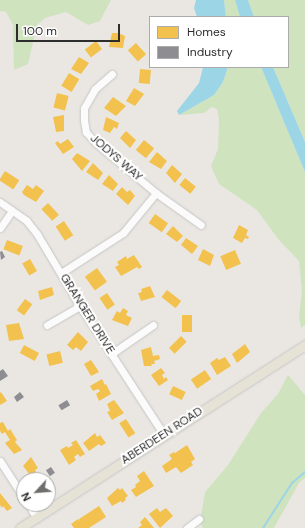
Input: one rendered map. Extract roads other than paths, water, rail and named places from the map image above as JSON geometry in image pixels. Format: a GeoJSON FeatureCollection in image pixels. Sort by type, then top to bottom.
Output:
{"type":"FeatureCollection","features":[{"type":"Feature","properties":{"kind":"main road","name":"ABERDEEN ROAD"},"geometry":{"type":"LineString","coordinates":[[20,528],[305,345]]}},
{"type":"Feature","properties":{"kind":"street","name":"JODYS WAY"},"geometry":{"type":"LineString","coordinates":[[112,74],[95,89],[84,108],[86,132],[96,143],[156,193],[201,225]]}},
{"type":"Feature","properties":{"kind":"street"},"geometry":{"type":"LineString","coordinates":[[61,273],[123,233],[156,193]]}},
{"type":"Feature","properties":{"kind":"street","name":"GRANGER DRIVE"},"geometry":{"type":"LineString","coordinates":[[0,202],[26,220],[37,234],[80,306],[164,435]]}},
{"type":"Feature","properties":{"kind":"street"},"geometry":{"type":"LineString","coordinates":[[0,228],[12,211]]}},
{"type":"Feature","properties":{"kind":"street"},"geometry":{"type":"LineString","coordinates":[[47,325],[80,306]]}},
{"type":"Feature","properties":{"kind":"street"},"geometry":{"type":"LineString","coordinates":[[111,354],[153,325]]}},
{"type":"Feature","properties":{"kind":"street"},"geometry":{"type":"LineString","coordinates":[[0,461],[16,486]]}},
{"type":"Feature","properties":{"kind":"street"},"geometry":{"type":"LineString","coordinates":[[33,512],[36,517]]}},
{"type":"Feature","properties":{"kind":"street"},"geometry":{"type":"LineString","coordinates":[[187,528],[199,519]]}},
{"type":"Feature","properties":{"kind":"water"},"geometry":{"type":"Polygon","coordinates":[[[196,0],[224,0],[226,16],[197,16],[194,8],[196,0]]]}},
{"type":"Feature","properties":{"kind":"water"},"geometry":{"type":"Polygon","coordinates":[[[235,0],[248,0],[254,16],[240,16],[235,0]]]}},
{"type":"Feature","properties":{"kind":"water"},"geometry":{"type":"Polygon","coordinates":[[[203,68],[228,68],[223,82],[214,95],[179,115],[177,111],[199,83],[203,68]]]}},
{"type":"Feature","properties":{"kind":"water"},"geometry":{"type":"Polygon","coordinates":[[[261,68],[273,68],[305,142],[305,172],[261,68]]]}},
{"type":"Feature","properties":{"kind":"waterway"},"geometry":{"type":"LineString","coordinates":[[263,528],[292,483],[305,472]]}}]}
